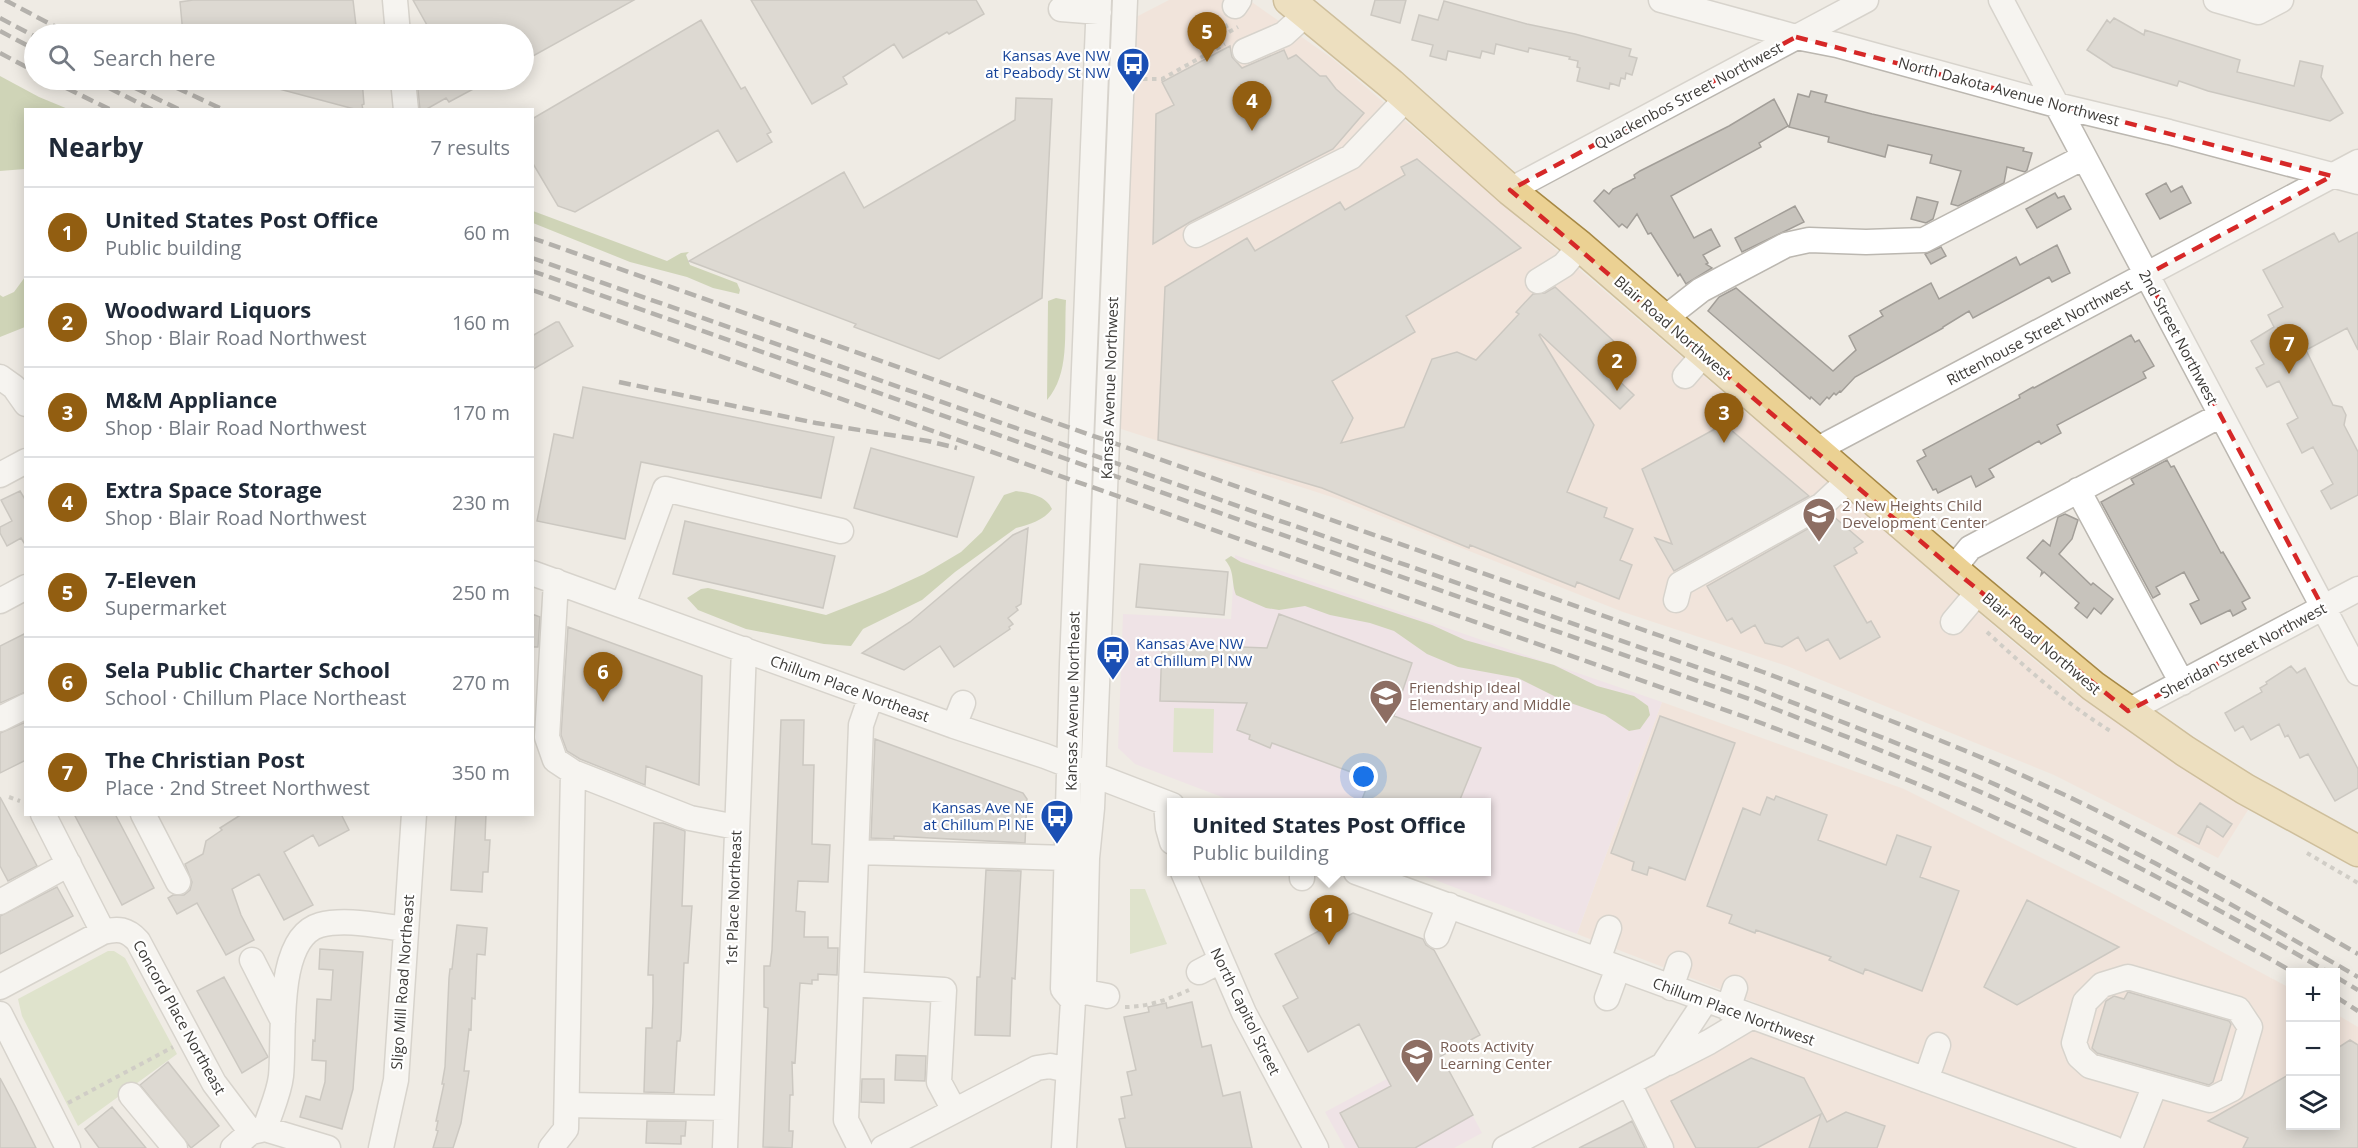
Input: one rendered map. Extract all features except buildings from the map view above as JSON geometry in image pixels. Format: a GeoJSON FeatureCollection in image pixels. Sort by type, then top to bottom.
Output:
{"type":"FeatureCollection","features":[{"type":"Feature","properties":{"kind":"main road","name":"Blair Road Northwest"},"geometry":{"type":"LineString","coordinates":[[1297,7],[1407,98],[1510,190],[1580,246],[1664,319],[1695,365],[1816,450],[2093,686],[2245,789],[2358,851]]}},
{"type":"Feature","properties":{"kind":"street"},"geometry":{"type":"LineString","coordinates":[[395,0],[397,24]]}},
{"type":"Feature","properties":{"kind":"street","name":"North Dakota Avenue Northwest"},"geometry":{"type":"LineString","coordinates":[[1661,0],[2358,182]]}},
{"type":"Feature","properties":{"kind":"street","name":"Quackenbos Street Northwest"},"geometry":{"type":"LineString","coordinates":[[1510,190],[1866,0]]}},
{"type":"Feature","properties":{"kind":"street","name":"2nd Street Northwest"},"geometry":{"type":"LineString","coordinates":[[2001,0],[2358,673]]}},
{"type":"Feature","properties":{"kind":"street"},"geometry":{"type":"LineString","coordinates":[[2216,0],[2258,12],[2281,0]]}},
{"type":"Feature","properties":{"kind":"street"},"geometry":{"type":"LineString","coordinates":[[1061,9],[1108,4]]}},
{"type":"Feature","properties":{"kind":"street","name":"Kansas Avenue Northwest"},"geometry":{"type":"LineString","coordinates":[[1093,776],[1133,43],[1108,4]]}},
{"type":"Feature","properties":{"kind":"street","name":"Kansas Avenue Northwest"},"geometry":{"type":"LineString","coordinates":[[1079,470],[1088,63],[1108,4]]}},
{"type":"Feature","properties":{"kind":"street"},"geometry":{"type":"LineString","coordinates":[[1236,47],[1284,34],[1297,7]]}},
{"type":"Feature","properties":{"kind":"street"},"geometry":{"type":"LineString","coordinates":[[404,90],[406,108]]}},
{"type":"Feature","properties":{"kind":"street"},"geometry":{"type":"LineString","coordinates":[[1196,235],[1351,157],[1407,98]]}},
{"type":"Feature","properties":{"kind":"street"},"geometry":{"type":"LineString","coordinates":[[1664,319],[1701,290],[1786,245],[1809,240],[1866,242],[1924,240],[2084,157]]}},
{"type":"Feature","properties":{"kind":"street","name":"Rittenhouse Street Northwest"},"geometry":{"type":"LineString","coordinates":[[1816,450],[2358,162]]}},
{"type":"Feature","properties":{"kind":"street"},"geometry":{"type":"LineString","coordinates":[[1538,280],[1564,265],[1580,246]]}},
{"type":"Feature","properties":{"kind":"street"},"geometry":{"type":"LineString","coordinates":[[0,377],[14,387],[24,401]]}},
{"type":"Feature","properties":{"kind":"street"},"geometry":{"type":"LineString","coordinates":[[1953,568],[1970,548],[2221,415]]}},
{"type":"Feature","properties":{"kind":"street"},"geometry":{"type":"LineString","coordinates":[[0,475],[24,462]]}},
{"type":"Feature","properties":{"kind":"street","name":"Kansas Avenue Northeast"},"geometry":{"type":"LineString","coordinates":[[1077,996],[1063,989],[1069,765],[1064,665],[1066,598],[1079,470]]}},
{"type":"Feature","properties":{"kind":"street"},"geometry":{"type":"LineString","coordinates":[[1676,600],[1680,584],[1822,504],[1850,479]]}},
{"type":"Feature","properties":{"kind":"street"},"geometry":{"type":"LineString","coordinates":[[623,605],[664,489],[841,531]]}},
{"type":"Feature","properties":{"kind":"street"},"geometry":{"type":"LineString","coordinates":[[2078,490],[2182,683]]}},
{"type":"Feature","properties":{"kind":"street","name":"Chillum Place Northeast"},"geometry":{"type":"LineString","coordinates":[[534,574],[954,726],[1069,765],[1167,803]]}},
{"type":"Feature","properties":{"kind":"street"},"geometry":{"type":"LineString","coordinates":[[556,581],[547,737],[555,760],[573,772],[690,818],[736,827]]}},
{"type":"Feature","properties":{"kind":"street"},"geometry":{"type":"LineString","coordinates":[[0,601],[24,588]]}},
{"type":"Feature","properties":{"kind":"street","name":"Sheridan Street Northwest"},"geometry":{"type":"LineString","coordinates":[[2128,711],[2358,589]]}},
{"type":"Feature","properties":{"kind":"street"},"geometry":{"type":"LineString","coordinates":[[1953,622],[1979,591]]}},
{"type":"Feature","properties":{"kind":"street","name":"1st Place Northeast"},"geometry":{"type":"LineString","coordinates":[[724,1148],[744,649]]}},
{"type":"Feature","properties":{"kind":"street"},"geometry":{"type":"LineString","coordinates":[[860,1148],[846,1120],[861,725],[871,696]]}},
{"type":"Feature","properties":{"kind":"street"},"geometry":{"type":"LineString","coordinates":[[954,726],[963,703]]}},
{"type":"Feature","properties":{"kind":"street"},"geometry":{"type":"LineString","coordinates":[[0,719],[24,707]]}},
{"type":"Feature","properties":{"kind":"street"},"geometry":{"type":"LineString","coordinates":[[551,1148],[566,1129],[573,772]]}},
{"type":"Feature","properties":{"kind":"street","name":"Kansas Avenue Northeast"},"geometry":{"type":"LineString","coordinates":[[1064,1148],[1068,1070],[1077,996],[1084,986],[1087,858],[1093,776]]}},
{"type":"Feature","properties":{"kind":"street"},"geometry":{"type":"LineString","coordinates":[[0,987],[103,932],[44,816]]}},
{"type":"Feature","properties":{"kind":"street"},"geometry":{"type":"LineString","coordinates":[[144,816],[178,882]]}},
{"type":"Feature","properties":{"kind":"street","name":"Sligo Mill Road Northeast"},"geometry":{"type":"LineString","coordinates":[[381,1148],[396,1080],[414,816]]}},
{"type":"Feature","properties":{"kind":"street"},"geometry":{"type":"LineString","coordinates":[[856,852],[1067,858]]}},
{"type":"Feature","properties":{"kind":"street"},"geometry":{"type":"LineString","coordinates":[[0,902],[69,864]]}},
{"type":"Feature","properties":{"kind":"street","name":"North Capitol Street"},"geometry":{"type":"LineString","coordinates":[[1184,876],[1205,974],[1254,1032],[1316,1148]]}},
{"type":"Feature","properties":{"kind":"street","name":"Chillum Place Northwest"},"geometry":{"type":"LineString","coordinates":[[1367,876],[1671,988],[1723,999],[1751,1017],[1879,1054],[1926,1080],[2113,1148]]}},
{"type":"Feature","properties":{"kind":"street"},"geometry":{"type":"LineString","coordinates":[[1437,936],[1449,905]]}},
{"type":"Feature","properties":{"kind":"street"},"geometry":{"type":"LineString","coordinates":[[232,1148],[258,1131],[281,1078],[283,1021],[290,957],[301,937],[318,925],[338,922],[406,929]]}},
{"type":"Feature","properties":{"kind":"street"},"geometry":{"type":"LineString","coordinates":[[1607,998],[1609,928]]}},
{"type":"Feature","properties":{"kind":"street","name":"Concord Place Northeast"},"geometry":{"type":"LineString","coordinates":[[103,932],[123,930],[130,932],[138,941],[214,1083],[258,1131]]}},
{"type":"Feature","properties":{"kind":"street"},"geometry":{"type":"LineString","coordinates":[[252,960],[283,1021]]}},
{"type":"Feature","properties":{"kind":"street"},"geometry":{"type":"LineString","coordinates":[[1671,988],[1679,964]]}},
{"type":"Feature","properties":{"kind":"street"},"geometry":{"type":"LineString","coordinates":[[2128,977],[2238,1009],[2250,1027],[2232,1089],[2210,1100],[2155,1085],[2090,1066],[2079,1056],[2074,1043],[2085,1002],[2102,985],[2128,977]]}},
{"type":"Feature","properties":{"kind":"street"},"geometry":{"type":"LineString","coordinates":[[851,984],[944,990],[939,1082],[954,1110]]}},
{"type":"Feature","properties":{"kind":"street"},"geometry":{"type":"LineString","coordinates":[[1077,996],[1110,1001]]}},
{"type":"Feature","properties":{"kind":"street"},"geometry":{"type":"LineString","coordinates":[[1663,1065],[1723,999]]}},
{"type":"Feature","properties":{"kind":"street"},"geometry":{"type":"LineString","coordinates":[[0,1014],[68,1148]]}},
{"type":"Feature","properties":{"kind":"street"},"geometry":{"type":"LineString","coordinates":[[1505,1148],[1709,1042],[1751,1017]]}},
{"type":"Feature","properties":{"kind":"street"},"geometry":{"type":"LineString","coordinates":[[1926,1080],[1938,1045]]}},
{"type":"Feature","properties":{"kind":"street"},"geometry":{"type":"LineString","coordinates":[[896,1145],[954,1110],[1037,1068],[1050,1066],[1068,1070]]}},
{"type":"Feature","properties":{"kind":"street"},"geometry":{"type":"LineString","coordinates":[[1629,1084],[1661,1148]]}},
{"type":"Feature","properties":{"kind":"street"},"geometry":{"type":"LineString","coordinates":[[2130,1148],[2155,1085]]}},
{"type":"Feature","properties":{"kind":"street"},"geometry":{"type":"LineString","coordinates":[[131,1095],[175,1148]]}},
{"type":"Feature","properties":{"kind":"street"},"geometry":{"type":"LineString","coordinates":[[567,1105],[726,1108]]}},
{"type":"Feature","properties":{"kind":"street"},"geometry":{"type":"LineString","coordinates":[[258,1131],[327,1148]]}},
{"type":"Feature","properties":{"kind":"path"},"geometry":{"type":"LineString","coordinates":[[1135,78],[1162,79],[1236,47]]}},
{"type":"Feature","properties":{"kind":"path"},"geometry":{"type":"LineString","coordinates":[[9,797],[20,801]]}},
{"type":"Feature","properties":{"kind":"path"},"geometry":{"type":"LineString","coordinates":[[1110,1001],[1135,1007],[1170,999],[1205,974]]}},
{"type":"Feature","properties":{"kind":"highlighted area"},"geometry":{"type":"Polygon","coordinates":[[[1796,37],[2332,176],[2146,275],[2323,608],[2128,711],[1966,580],[1510,190],[1796,37]]]}},
{"type":"Feature","properties":{"kind":"shaded area"},"geometry":{"type":"Polygon","coordinates":[[[1169,0],[1249,0],[1333,59],[2071,691],[2248,810],[2218,858],[2054,775],[1787,666],[1623,612],[1338,499],[1118,428],[1136,17],[1169,0]]]}},
{"type":"Feature","properties":{"kind":"shaded area","name":"Friendship Ideal Elementary and Middle"},"geometry":{"type":"Polygon","coordinates":[[[1235,555],[1662,702],[1577,934],[1425,876],[1491,876],[1491,798],[1224,798],[1135,764],[1118,748],[1123,614],[1231,619],[1235,555]]]}},
{"type":"Feature","properties":{"kind":"shaded area"},"geometry":{"type":"Polygon","coordinates":[[[1662,702],[1904,789],[2106,890],[2286,986],[2286,1130],[2340,1130],[2340,1016],[2358,1027],[2358,1148],[1668,1148],[1638,1094],[1741,1034],[1756,1003],[1577,934],[1662,702]]]}},
{"type":"Feature","properties":{"kind":"shaded area","name":"Roots Activity Learning Center"},"geometry":{"type":"Polygon","coordinates":[[[1439,1051],[1482,1133],[1454,1148],[1345,1148],[1325,1112],[1439,1051]]]}},
{"type":"Feature","properties":{"kind":"green space"},"geometry":{"type":"Polygon","coordinates":[[[0,76],[24,90],[66,108],[24,108],[24,169],[0,171],[0,76]]]}},
{"type":"Feature","properties":{"kind":"green space"},"geometry":{"type":"Polygon","coordinates":[[[534,211],[667,261],[681,253],[689,252],[686,255],[690,265],[737,283],[739,294],[713,288],[687,277],[630,262],[534,223],[534,211]]]}},
{"type":"Feature","properties":{"kind":"green space"},"geometry":{"type":"Polygon","coordinates":[[[24,278],[24,327],[0,337],[0,295],[3,297],[14,292],[24,278]]]}},
{"type":"Feature","properties":{"kind":"green space"},"geometry":{"type":"Polygon","coordinates":[[[1056,298],[1066,300],[1063,366],[1054,390],[1047,400],[1048,301],[1056,298]]]}},
{"type":"Feature","properties":{"kind":"green space"},"geometry":{"type":"Polygon","coordinates":[[[1016,491],[1042,498],[1052,509],[1041,519],[1016,528],[955,572],[922,600],[863,629],[851,646],[824,644],[746,629],[698,610],[687,598],[701,589],[708,588],[826,615],[924,574],[961,552],[982,532],[1004,495],[1016,491]]]}},
{"type":"Feature","properties":{"kind":"green space"},"geometry":{"type":"Polygon","coordinates":[[[1231,556],[1241,562],[1432,625],[1465,640],[1554,665],[1597,686],[1634,696],[1648,706],[1650,715],[1640,729],[1629,731],[1605,715],[1562,700],[1518,678],[1458,667],[1427,654],[1394,631],[1370,623],[1330,615],[1305,606],[1279,610],[1266,608],[1236,595],[1232,572],[1225,560],[1231,556]]]}},
{"type":"Feature","properties":{"kind":"green space"},"geometry":{"type":"Polygon","coordinates":[[[1174,708],[1214,709],[1213,753],[1173,752],[1174,708]]]}},
{"type":"Feature","properties":{"kind":"green space"},"geometry":{"type":"Polygon","coordinates":[[[1130,889],[1145,889],[1167,944],[1130,954],[1130,889]]]}},
{"type":"Feature","properties":{"kind":"green space"},"geometry":{"type":"Polygon","coordinates":[[[108,951],[114,951],[125,958],[177,1054],[78,1126],[22,1016],[18,999],[108,951]]]}},
{"type":"Feature","properties":{"kind":"railway"},"geometry":{"type":"LineString","coordinates":[[5,0],[50,24]]}},
{"type":"Feature","properties":{"kind":"railway"},"geometry":{"type":"LineString","coordinates":[[0,18],[24,31]]}},
{"type":"Feature","properties":{"kind":"railway"},"geometry":{"type":"LineString","coordinates":[[0,31],[24,44]]}},
{"type":"Feature","properties":{"kind":"railway"},"geometry":{"type":"LineString","coordinates":[[0,53],[24,66]]}},
{"type":"Feature","properties":{"kind":"railway"},"geometry":{"type":"LineString","coordinates":[[70,90],[107,108]]}},
{"type":"Feature","properties":{"kind":"railway"},"geometry":{"type":"LineString","coordinates":[[113,90],[149,108]]}},
{"type":"Feature","properties":{"kind":"railway"},"geometry":{"type":"LineString","coordinates":[[139,90],[176,108]]}},
{"type":"Feature","properties":{"kind":"railway"},"geometry":{"type":"LineString","coordinates":[[181,90],[220,108]]}},
{"type":"Feature","properties":{"kind":"railway"},"geometry":{"type":"LineString","coordinates":[[534,239],[1763,672],[1948,743],[2053,789],[2142,833],[2358,954]]}},
{"type":"Feature","properties":{"kind":"railway"},"geometry":{"type":"LineString","coordinates":[[534,259],[1756,688],[1879,736],[2047,808],[2226,902],[2358,977]]}},
{"type":"Feature","properties":{"kind":"railway"},"geometry":{"type":"LineString","coordinates":[[534,272],[1812,723],[1962,784],[2078,837],[2204,902],[2321,968]]}},
{"type":"Feature","properties":{"kind":"railway"},"geometry":{"type":"LineString","coordinates":[[534,291],[1836,751],[1956,800],[2063,850],[2179,909],[2286,968]]}},
{"type":"Feature","properties":{"kind":"railway"},"geometry":{"type":"LineString","coordinates":[[619,382],[816,423],[928,441],[957,448]]}},
{"type":"Feature","properties":{"kind":"railway"},"geometry":{"type":"LineString","coordinates":[[2340,979],[2358,990]]}},
{"type":"Feature","properties":{"kind":"railway"},"geometry":{"type":"LineString","coordinates":[[2340,1000],[2358,1011]]}},
{"type":"Feature","properties":{"kind":"place","name":"7-Eleven"},"geometry":{"type":"Point","coordinates":[1207,62]}},
{"type":"Feature","properties":{"kind":"place","name":"Kansas Ave NW at Peabody St NW"},"geometry":{"type":"Point","coordinates":[1133,93]}},
{"type":"Feature","properties":{"kind":"place","name":"Extra Space Storage"},"geometry":{"type":"Point","coordinates":[1252,131]}},
{"type":"Feature","properties":{"kind":"place","name":"The Christian Post"},"geometry":{"type":"Point","coordinates":[2289,374]}},
{"type":"Feature","properties":{"kind":"place","name":"Woodward Liquors"},"geometry":{"type":"Point","coordinates":[1617,391]}},
{"type":"Feature","properties":{"kind":"place","name":"M&M Appliance"},"geometry":{"type":"Point","coordinates":[1724,443]}},
{"type":"Feature","properties":{"kind":"place","name":"2 New Heights Child Development Center"},"geometry":{"type":"Point","coordinates":[1819,543]}},
{"type":"Feature","properties":{"kind":"place","name":"Kansas Ave NW at Chillum Pl NW"},"geometry":{"type":"Point","coordinates":[1113,681]}},
{"type":"Feature","properties":{"kind":"place","name":"Sela Public Charter School"},"geometry":{"type":"Point","coordinates":[603,702]}},
{"type":"Feature","properties":{"kind":"place","name":"Friendship Ideal Elementary and Middle"},"geometry":{"type":"Point","coordinates":[1386,725]}},
{"type":"Feature","properties":{"kind":"place","name":"Kansas Ave NE at Chillum Pl NE"},"geometry":{"type":"Point","coordinates":[1057,845]}},
{"type":"Feature","properties":{"kind":"place","name":"United States Post Office"},"geometry":{"type":"Point","coordinates":[1329,945]}},
{"type":"Feature","properties":{"kind":"place","name":"Roots Activity Learning Center"},"geometry":{"type":"Point","coordinates":[1417,1084]}}]}
